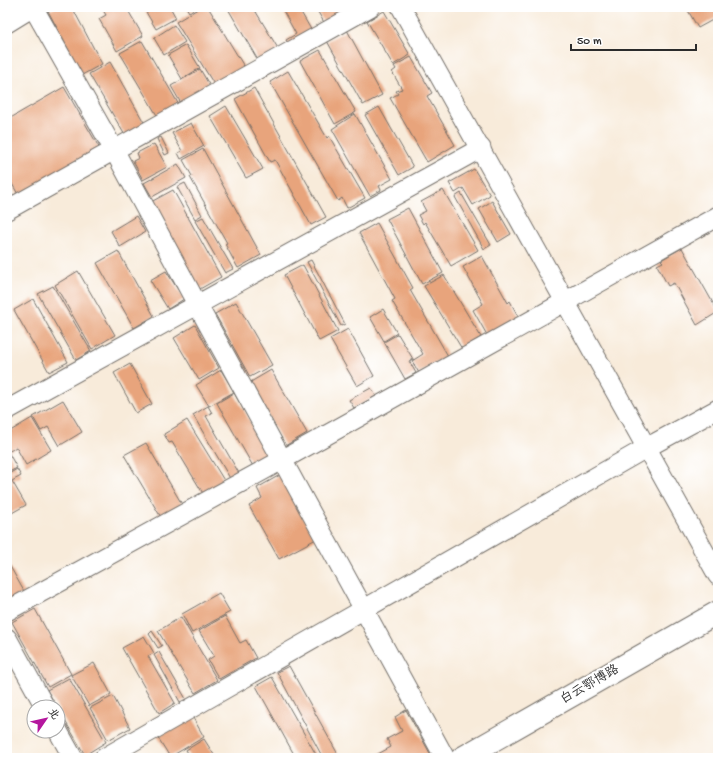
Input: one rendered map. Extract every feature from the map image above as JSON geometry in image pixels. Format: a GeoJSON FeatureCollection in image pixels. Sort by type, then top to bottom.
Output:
{"type":"FeatureCollection","features":[{"type":"Feature","properties":{"kind":"street"},"geometry":{"type":"LineString","coordinates":[[7,23],[33,7],[114,150],[445,758]]}},
{"type":"Feature","properties":{"kind":"street"},"geometry":{"type":"LineString","coordinates":[[7,210],[370,7]]}},
{"type":"Feature","properties":{"kind":"street"},"geometry":{"type":"LineString","coordinates":[[401,7],[481,148],[718,576]]}},
{"type":"Feature","properties":{"kind":"street"},"geometry":{"type":"LineString","coordinates":[[7,410],[481,148]]}},
{"type":"Feature","properties":{"kind":"street"},"geometry":{"type":"LineString","coordinates":[[7,611],[282,460],[564,300],[718,216]]}},
{"type":"Feature","properties":{"kind":"street"},"geometry":{"type":"LineString","coordinates":[[104,758],[646,448],[718,410]]}},
{"type":"Feature","properties":{"kind":"street","name":"白云鄂博路"},"geometry":{"type":"LineString","coordinates":[[462,758],[718,612]]}},
{"type":"Feature","properties":{"kind":"street"},"geometry":{"type":"LineString","coordinates":[[7,638],[41,699]]}},
{"type":"Feature","properties":{"kind":"street"},"geometry":{"type":"LineString","coordinates":[[62,739],[73,758]]}},
{"type":"Feature","properties":{"kind":"building"},"geometry":{"type":"Polygon","coordinates":[[[7,7],[24,7],[7,17],[7,7]]]}},
{"type":"Feature","properties":{"kind":"building"},"geometry":{"type":"Polygon","coordinates":[[[56,7],[72,7],[102,64],[82,75],[48,11],[56,7]]]}},
{"type":"Feature","properties":{"kind":"building"},"geometry":{"type":"Polygon","coordinates":[[[101,7],[126,7],[143,36],[117,51],[99,19],[106,15],[101,7]]]}},
{"type":"Feature","properties":{"kind":"building"},"geometry":{"type":"Polygon","coordinates":[[[143,7],[170,7],[176,18],[156,29],[143,7]]]}},
{"type":"Feature","properties":{"kind":"building"},"geometry":{"type":"Polygon","coordinates":[[[186,7],[198,7],[189,12],[186,7]]]}},
{"type":"Feature","properties":{"kind":"building"},"geometry":{"type":"Polygon","coordinates":[[[201,7],[208,7],[245,68],[215,86],[176,22],[201,7]]]}},
{"type":"Feature","properties":{"kind":"building"},"geometry":{"type":"Polygon","coordinates":[[[227,7],[253,7],[279,50],[259,62],[227,7]]]}},
{"type":"Feature","properties":{"kind":"building"},"geometry":{"type":"Polygon","coordinates":[[[281,7],[298,7],[313,33],[289,46],[286,40],[296,34],[281,7]]]}},
{"type":"Feature","properties":{"kind":"building"},"geometry":{"type":"Polygon","coordinates":[[[315,7],[337,7],[341,14],[325,24],[315,7]]]}},
{"type":"Feature","properties":{"kind":"building"},"geometry":{"type":"Polygon","coordinates":[[[686,7],[718,7],[718,17],[698,28],[686,7]]]}},
{"type":"Feature","properties":{"kind":"building"},"geometry":{"type":"Polygon","coordinates":[[[384,11],[410,55],[393,65],[367,21],[384,11]]]}},
{"type":"Feature","properties":{"kind":"building"},"geometry":{"type":"Polygon","coordinates":[[[174,25],[185,42],[164,55],[154,38],[174,25]]]}},
{"type":"Feature","properties":{"kind":"building"},"geometry":{"type":"Polygon","coordinates":[[[347,30],[382,95],[363,105],[327,41],[347,30]]]}},
{"type":"Feature","properties":{"kind":"building"},"geometry":{"type":"Polygon","coordinates":[[[142,41],[179,105],[158,117],[120,53],[142,41]]]}},
{"type":"Feature","properties":{"kind":"building"},"geometry":{"type":"Polygon","coordinates":[[[186,45],[200,68],[182,79],[168,55],[186,45]]]}},
{"type":"Feature","properties":{"kind":"building"},"geometry":{"type":"Polygon","coordinates":[[[320,50],[356,112],[335,124],[300,61],[320,50]]]}},
{"type":"Feature","properties":{"kind":"building"},"geometry":{"type":"Polygon","coordinates":[[[411,57],[432,93],[427,96],[455,145],[427,162],[390,98],[398,94],[396,91],[402,89],[392,72],[396,69],[394,66],[411,57]]]}},
{"type":"Feature","properties":{"kind":"building"},"geometry":{"type":"Polygon","coordinates":[[[110,62],[146,126],[126,137],[89,74],[110,62]]]}},
{"type":"Feature","properties":{"kind":"building"},"geometry":{"type":"Polygon","coordinates":[[[200,69],[211,88],[182,105],[171,86],[200,69]]]}},
{"type":"Feature","properties":{"kind":"building"},"geometry":{"type":"Polygon","coordinates":[[[288,71],[327,138],[329,136],[365,198],[347,208],[342,198],[338,201],[270,82],[288,71]]]}},
{"type":"Feature","properties":{"kind":"building"},"geometry":{"type":"Polygon","coordinates":[[[64,87],[100,149],[19,196],[7,175],[7,120],[64,87]]]}},
{"type":"Feature","properties":{"kind":"building"},"geometry":{"type":"Polygon","coordinates":[[[254,88],[326,217],[311,225],[275,160],[270,162],[235,99],[254,88]]]}},
{"type":"Feature","properties":{"kind":"building"},"geometry":{"type":"Polygon","coordinates":[[[226,106],[263,169],[246,178],[210,116],[226,106]]]}},
{"type":"Feature","properties":{"kind":"building"},"geometry":{"type":"Polygon","coordinates":[[[379,107],[413,167],[399,175],[365,115],[379,107]]]}},
{"type":"Feature","properties":{"kind":"building"},"geometry":{"type":"Polygon","coordinates":[[[355,114],[392,179],[379,186],[381,190],[370,196],[332,129],[355,114]]]}},
{"type":"Feature","properties":{"kind":"building"},"geometry":{"type":"Polygon","coordinates":[[[191,123],[204,146],[181,159],[178,153],[182,151],[172,133],[191,123]]]}},
{"type":"Feature","properties":{"kind":"building"},"geometry":{"type":"Polygon","coordinates":[[[161,137],[169,153],[165,155],[157,139],[161,137]]]}},
{"type":"Feature","properties":{"kind":"building"},"geometry":{"type":"Polygon","coordinates":[[[154,144],[167,167],[143,180],[133,161],[139,158],[137,153],[154,144]]]}},
{"type":"Feature","properties":{"kind":"building"},"geometry":{"type":"Polygon","coordinates":[[[203,149],[261,255],[238,268],[225,244],[227,243],[190,177],[192,176],[183,160],[203,149]]]}},
{"type":"Feature","properties":{"kind":"building"},"geometry":{"type":"Polygon","coordinates":[[[178,164],[186,178],[152,197],[144,183],[178,164]]]}},
{"type":"Feature","properties":{"kind":"building"},"geometry":{"type":"Polygon","coordinates":[[[474,169],[490,195],[473,205],[463,188],[455,193],[449,183],[474,169]]]}},
{"type":"Feature","properties":{"kind":"building"},"geometry":{"type":"Polygon","coordinates":[[[185,183],[202,215],[195,219],[177,187],[185,183]]]}},
{"type":"Feature","properties":{"kind":"building"},"geometry":{"type":"Polygon","coordinates":[[[173,190],[221,277],[198,290],[151,202],[173,190]]]}},
{"type":"Feature","properties":{"kind":"building"},"geometry":{"type":"Polygon","coordinates":[[[443,190],[478,250],[451,266],[425,222],[423,224],[418,215],[426,211],[421,202],[443,190]]]}},
{"type":"Feature","properties":{"kind":"building"},"geometry":{"type":"Polygon","coordinates":[[[461,193],[491,245],[484,249],[455,197],[461,193]]]}},
{"type":"Feature","properties":{"kind":"building"},"geometry":{"type":"Polygon","coordinates":[[[492,201],[511,234],[498,242],[479,209],[492,201]]]}},
{"type":"Feature","properties":{"kind":"building"},"geometry":{"type":"Polygon","coordinates":[[[408,208],[443,273],[422,284],[387,219],[408,208]]]}},
{"type":"Feature","properties":{"kind":"building"},"geometry":{"type":"Polygon","coordinates":[[[136,216],[145,232],[120,247],[111,231],[136,216]]]}},
{"type":"Feature","properties":{"kind":"building"},"geometry":{"type":"Polygon","coordinates":[[[203,217],[233,269],[225,273],[195,221],[203,217]]]}},
{"type":"Feature","properties":{"kind":"building"},"geometry":{"type":"Polygon","coordinates":[[[377,223],[413,288],[410,290],[448,356],[419,373],[412,361],[423,354],[392,301],[395,299],[359,233],[377,223]]]}},
{"type":"Feature","properties":{"kind":"building"},"geometry":{"type":"Polygon","coordinates":[[[682,248],[718,312],[697,325],[674,283],[668,286],[657,265],[663,262],[661,260],[682,248]]]}},
{"type":"Feature","properties":{"kind":"building"},"geometry":{"type":"Polygon","coordinates":[[[118,251],[154,316],[134,328],[97,263],[118,251]]]}},
{"type":"Feature","properties":{"kind":"building"},"geometry":{"type":"Polygon","coordinates":[[[482,256],[508,303],[510,301],[519,318],[487,335],[473,310],[483,304],[463,267],[482,256]]]}},
{"type":"Feature","properties":{"kind":"building"},"geometry":{"type":"Polygon","coordinates":[[[311,260],[345,324],[341,326],[307,262],[311,260]]]}},
{"type":"Feature","properties":{"kind":"building"},"geometry":{"type":"Polygon","coordinates":[[[303,265],[338,331],[319,341],[284,275],[303,265]]]}},
{"type":"Feature","properties":{"kind":"building"},"geometry":{"type":"Polygon","coordinates":[[[78,271],[115,335],[92,349],[55,285],[78,271]]]}},
{"type":"Feature","properties":{"kind":"building"},"geometry":{"type":"Polygon","coordinates":[[[166,271],[184,299],[168,309],[150,280],[166,271]]]}},
{"type":"Feature","properties":{"kind":"building"},"geometry":{"type":"Polygon","coordinates":[[[444,275],[481,337],[462,349],[424,286],[444,275]]]}},
{"type":"Feature","properties":{"kind":"building"},"geometry":{"type":"Polygon","coordinates":[[[53,286],[91,351],[76,360],[38,294],[53,286]]]}},
{"type":"Feature","properties":{"kind":"building"},"geometry":{"type":"Polygon","coordinates":[[[33,299],[68,362],[49,372],[14,310],[33,299]]]}},
{"type":"Feature","properties":{"kind":"building"},"geometry":{"type":"Polygon","coordinates":[[[236,302],[272,365],[250,377],[215,314],[236,302]]]}},
{"type":"Feature","properties":{"kind":"building"},"geometry":{"type":"Polygon","coordinates":[[[383,309],[397,333],[384,341],[370,317],[383,309]]]}},
{"type":"Feature","properties":{"kind":"building"},"geometry":{"type":"Polygon","coordinates":[[[195,325],[219,368],[199,380],[174,338],[195,325]]]}},
{"type":"Feature","properties":{"kind":"building"},"geometry":{"type":"Polygon","coordinates":[[[348,329],[374,376],[357,386],[330,339],[348,329]]]}},
{"type":"Feature","properties":{"kind":"building"},"geometry":{"type":"Polygon","coordinates":[[[398,334],[413,359],[409,361],[416,373],[405,379],[384,342],[398,334]]]}},
{"type":"Feature","properties":{"kind":"building"},"geometry":{"type":"Polygon","coordinates":[[[130,364],[152,404],[136,413],[114,373],[130,364]]]}},
{"type":"Feature","properties":{"kind":"building"},"geometry":{"type":"Polygon","coordinates":[[[221,370],[234,392],[209,406],[196,385],[221,370]]]}},
{"type":"Feature","properties":{"kind":"building"},"geometry":{"type":"Polygon","coordinates":[[[271,370],[307,433],[285,446],[249,383],[271,370]]]}},
{"type":"Feature","properties":{"kind":"building"},"geometry":{"type":"Polygon","coordinates":[[[371,388],[376,396],[354,408],[349,400],[371,388]]]}},
{"type":"Feature","properties":{"kind":"building"},"geometry":{"type":"Polygon","coordinates":[[[234,393],[271,458],[254,468],[217,403],[234,393]]]}},
{"type":"Feature","properties":{"kind":"building"},"geometry":{"type":"Polygon","coordinates":[[[63,400],[82,432],[59,446],[48,427],[41,431],[33,417],[63,400]]]}},
{"type":"Feature","properties":{"kind":"building"},"geometry":{"type":"Polygon","coordinates":[[[208,406],[212,413],[206,416],[240,475],[231,480],[193,415],[208,406]]]}},
{"type":"Feature","properties":{"kind":"building"},"geometry":{"type":"Polygon","coordinates":[[[32,418],[51,450],[26,465],[16,447],[10,451],[7,447],[7,433],[32,418]]]}},
{"type":"Feature","properties":{"kind":"building"},"geometry":{"type":"Polygon","coordinates":[[[187,420],[225,482],[204,495],[172,442],[169,443],[164,434],[187,420]]]}},
{"type":"Feature","properties":{"kind":"building"},"geometry":{"type":"Polygon","coordinates":[[[146,443],[183,506],[162,519],[124,455],[146,443]]]}},
{"type":"Feature","properties":{"kind":"building"},"geometry":{"type":"Polygon","coordinates":[[[7,450],[17,468],[7,473],[7,450]]]}},
{"type":"Feature","properties":{"kind":"building"},"geometry":{"type":"Polygon","coordinates":[[[17,469],[21,476],[12,481],[26,505],[10,514],[7,508],[7,475],[17,469]]]}},
{"type":"Feature","properties":{"kind":"building"},"geometry":{"type":"Polygon","coordinates":[[[280,475],[316,539],[279,559],[249,506],[262,498],[257,488],[280,475]]]}},
{"type":"Feature","properties":{"kind":"building"},"geometry":{"type":"Polygon","coordinates":[[[7,561],[25,593],[7,603],[7,561]]]}},
{"type":"Feature","properties":{"kind":"building"},"geometry":{"type":"Polygon","coordinates":[[[219,593],[230,612],[192,633],[182,614],[219,593]]]}},
{"type":"Feature","properties":{"kind":"building"},"geometry":{"type":"Polygon","coordinates":[[[35,609],[71,674],[48,687],[12,622],[35,609]]]}},
{"type":"Feature","properties":{"kind":"building"},"geometry":{"type":"Polygon","coordinates":[[[225,616],[240,643],[246,640],[256,658],[219,679],[208,660],[214,656],[199,631],[225,616]]]}},
{"type":"Feature","properties":{"kind":"building"},"geometry":{"type":"Polygon","coordinates":[[[181,617],[217,680],[195,693],[158,631],[181,617]]]}},
{"type":"Feature","properties":{"kind":"building"},"geometry":{"type":"Polygon","coordinates":[[[152,631],[162,646],[158,648],[149,634],[152,631]]]}},
{"type":"Feature","properties":{"kind":"building"},"geometry":{"type":"Polygon","coordinates":[[[144,636],[154,653],[148,656],[175,703],[159,713],[122,648],[144,636]]]}},
{"type":"Feature","properties":{"kind":"building"},"geometry":{"type":"Polygon","coordinates":[[[159,652],[186,699],[180,702],[154,655],[159,652]]]}},
{"type":"Feature","properties":{"kind":"building"},"geometry":{"type":"Polygon","coordinates":[[[94,663],[111,694],[89,706],[71,675],[94,663]]]}},
{"type":"Feature","properties":{"kind":"building"},"geometry":{"type":"Polygon","coordinates":[[[289,666],[340,758],[323,758],[277,672],[289,666]]]}},
{"type":"Feature","properties":{"kind":"building"},"geometry":{"type":"Polygon","coordinates":[[[272,677],[318,758],[296,758],[256,686],[272,677]]]}},
{"type":"Feature","properties":{"kind":"building"},"geometry":{"type":"Polygon","coordinates":[[[69,678],[106,742],[85,755],[66,722],[66,699],[52,699],[47,690],[69,678]]]}},
{"type":"Feature","properties":{"kind":"building"},"geometry":{"type":"Polygon","coordinates":[[[113,696],[130,728],[108,740],[90,708],[113,696]]]}},
{"type":"Feature","properties":{"kind":"building"},"geometry":{"type":"Polygon","coordinates":[[[406,710],[431,755],[426,758],[378,758],[376,755],[391,747],[387,739],[402,731],[395,717],[406,710]]]}},
{"type":"Feature","properties":{"kind":"building"},"geometry":{"type":"Polygon","coordinates":[[[192,716],[204,737],[170,757],[157,736],[192,716]]]}},
{"type":"Feature","properties":{"kind":"building"},"geometry":{"type":"Polygon","coordinates":[[[204,739],[216,758],[191,758],[186,750],[204,739]]]}}]}
